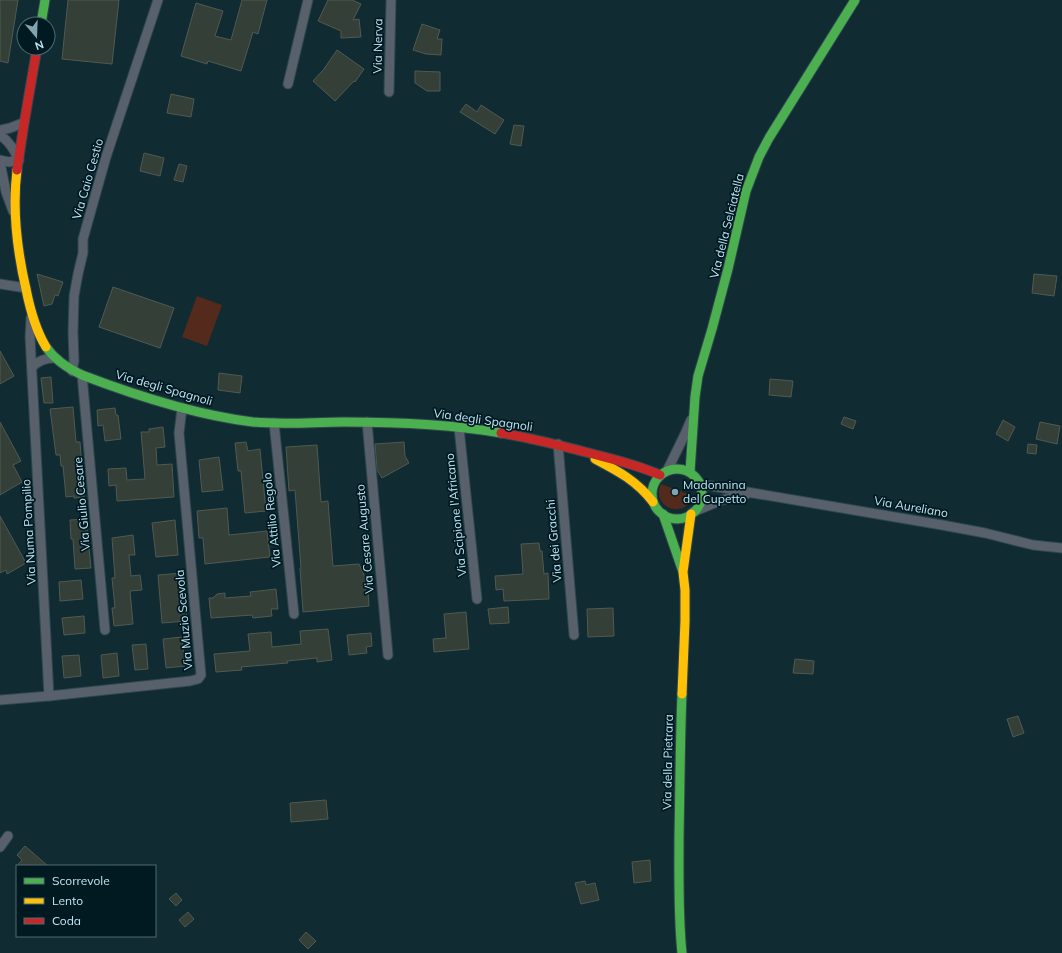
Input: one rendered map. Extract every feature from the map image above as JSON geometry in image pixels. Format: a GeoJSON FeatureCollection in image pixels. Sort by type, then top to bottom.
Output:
{"type":"FeatureCollection","features":[{"type":"Feature","properties":{"kind":"street"},"geometry":{"type":"LineString","coordinates":[[42,16],[45,0]]}},
{"type":"Feature","properties":{"kind":"street","name":"Via Caio Cestio"},"geometry":{"type":"LineString","coordinates":[[72,371],[74,361],[74,296],[83,253],[83,239],[106,157],[158,0]]}},
{"type":"Feature","properties":{"kind":"street"},"geometry":{"type":"LineString","coordinates":[[288,84],[308,0]]}},
{"type":"Feature","properties":{"kind":"street","name":"Via Nerva"},"geometry":{"type":"LineString","coordinates":[[389,92],[391,0]]}},
{"type":"Feature","properties":{"kind":"street","name":"Via della Selciatella"},"geometry":{"type":"LineString","coordinates":[[690,472],[696,389],[700,368],[728,269],[744,199],[755,167],[769,138],[855,0]]}},
{"type":"Feature","properties":{"kind":"street"},"geometry":{"type":"LineString","coordinates":[[15,217],[16,181],[23,123],[35,56]]}},
{"type":"Feature","properties":{"kind":"street"},"geometry":{"type":"LineString","coordinates":[[0,130],[23,123]]}},
{"type":"Feature","properties":{"kind":"street"},"geometry":{"type":"LineString","coordinates":[[0,135],[12,146],[19,160]]}},
{"type":"Feature","properties":{"kind":"street"},"geometry":{"type":"LineString","coordinates":[[0,161],[9,162],[19,160]]}},
{"type":"Feature","properties":{"kind":"street","name":"Via degli Spagnoli"},"geometry":{"type":"LineString","coordinates":[[0,161],[6,192],[15,217],[20,258],[32,315],[38,335],[54,358],[72,371],[151,399],[212,415],[237,419],[274,423],[417,423],[474,429],[558,444],[572,448]]}},
{"type":"Feature","properties":{"kind":"street"},"geometry":{"type":"LineString","coordinates":[[0,284],[26,288]]}},
{"type":"Feature","properties":{"kind":"street","name":"Via Numa Pompilio"},"geometry":{"type":"LineString","coordinates":[[32,315],[30,337],[49,696]]}},
{"type":"Feature","properties":{"kind":"street"},"geometry":{"type":"LineString","coordinates":[[32,367],[40,361],[54,358]]}},
{"type":"Feature","properties":{"kind":"street","name":"Via Giulio Cesare"},"geometry":{"type":"LineString","coordinates":[[82,375],[105,630]]}},
{"type":"Feature","properties":{"kind":"street","name":"Via Muzio Scevola"},"geometry":{"type":"LineString","coordinates":[[49,696],[190,681],[198,679],[201,675],[179,433],[182,408]]}},
{"type":"Feature","properties":{"kind":"street","name":"Via della Selciatella"},"geometry":{"type":"LineString","coordinates":[[663,473],[685,434],[694,411]]}},
{"type":"Feature","properties":{"kind":"street","name":"Via Cesare Augusto"},"geometry":{"type":"LineString","coordinates":[[367,422],[388,655]]}},
{"type":"Feature","properties":{"kind":"street","name":"Via Attilio Regolo"},"geometry":{"type":"LineString","coordinates":[[274,423],[294,614]]}},
{"type":"Feature","properties":{"kind":"street","name":"Via Scipione l'Africano"},"geometry":{"type":"LineString","coordinates":[[459,428],[477,599]]}},
{"type":"Feature","properties":{"kind":"street","name":"Via dei Gracchi"},"geometry":{"type":"LineString","coordinates":[[558,444],[574,635]]}},
{"type":"Feature","properties":{"kind":"street"},"geometry":{"type":"LineString","coordinates":[[572,448],[663,473]]}},
{"type":"Feature","properties":{"kind":"street"},"geometry":{"type":"LineString","coordinates":[[572,448],[620,472],[636,482],[647,493],[658,510],[670,517],[685,517],[698,507],[702,490],[700,484],[696,477],[690,472],[680,469],[673,469],[663,473],[655,482],[652,489],[652,497],[655,505]]}},
{"type":"Feature","properties":{"kind":"street","name":"Via Aureliano"},"geometry":{"type":"LineString","coordinates":[[700,484],[942,525],[985,533],[1034,545],[1062,548]]}},
{"type":"Feature","properties":{"kind":"street","name":"Via Aureliano"},"geometry":{"type":"LineString","coordinates":[[692,513],[722,500],[754,493]]}},
{"type":"Feature","properties":{"kind":"street","name":"Via della Pietrara"},"geometry":{"type":"LineString","coordinates":[[682,953],[679,886],[680,746],[685,621],[684,572],[692,513]]}},
{"type":"Feature","properties":{"kind":"street","name":"Via della Pietrara"},"geometry":{"type":"LineString","coordinates":[[663,514],[684,572]]}},
{"type":"Feature","properties":{"kind":"street"},"geometry":{"type":"LineString","coordinates":[[0,700],[49,696]]}},
{"type":"Feature","properties":{"kind":"street"},"geometry":{"type":"LineString","coordinates":[[0,847],[8,836]]}},
{"type":"Feature","properties":{"kind":"shaded area"},"geometry":{"type":"Polygon","coordinates":[[[197,296],[222,305],[207,346],[182,337],[197,296]]]}},
{"type":"Feature","properties":{"kind":"shaded area"},"geometry":{"type":"Polygon","coordinates":[[[661,484],[693,496],[689,504],[683,508],[676,509],[670,508],[664,504],[660,499],[659,492],[661,484]]]}},
{"type":"Feature","properties":{"kind":"building"},"geometry":{"type":"Polygon","coordinates":[[[0,0],[18,0],[8,63],[0,61],[0,0]]]}},
{"type":"Feature","properties":{"kind":"building"},"geometry":{"type":"Polygon","coordinates":[[[68,0],[119,0],[112,64],[62,59],[68,0]]]}},
{"type":"Feature","properties":{"kind":"building"},"geometry":{"type":"Polygon","coordinates":[[[242,0],[267,0],[258,34],[253,32],[241,71],[208,61],[207,64],[181,56],[196,3],[223,11],[215,36],[231,40],[242,0]]]}},
{"type":"Feature","properties":{"kind":"building"},"geometry":{"type":"Polygon","coordinates":[[[328,0],[352,0],[361,4],[353,20],[359,19],[361,37],[341,38],[341,31],[318,21],[328,0]]]}},
{"type":"Feature","properties":{"kind":"building"},"geometry":{"type":"Polygon","coordinates":[[[422,24],[440,30],[437,39],[442,39],[441,55],[426,54],[413,50],[422,24]]]}},
{"type":"Feature","properties":{"kind":"building"},"geometry":{"type":"Polygon","coordinates":[[[337,50],[364,69],[355,82],[354,81],[335,101],[313,81],[324,69],[337,50]]]}},
{"type":"Feature","properties":{"kind":"building"},"geometry":{"type":"Polygon","coordinates":[[[415,71],[440,72],[440,91],[427,91],[415,83],[415,71]]]}},
{"type":"Feature","properties":{"kind":"building"},"geometry":{"type":"Polygon","coordinates":[[[171,94],[194,99],[191,117],[167,113],[171,94]]]}},
{"type":"Feature","properties":{"kind":"building"},"geometry":{"type":"Polygon","coordinates":[[[466,104],[477,112],[481,105],[504,120],[495,134],[460,112],[466,104]]]}},
{"type":"Feature","properties":{"kind":"building"},"geometry":{"type":"Polygon","coordinates":[[[514,125],[524,126],[521,146],[510,144],[514,125]]]}},
{"type":"Feature","properties":{"kind":"building"},"geometry":{"type":"Polygon","coordinates":[[[144,153],[164,158],[160,176],[140,171],[144,153]]]}},
{"type":"Feature","properties":{"kind":"building"},"geometry":{"type":"Polygon","coordinates":[[[179,164],[187,166],[183,182],[174,180],[179,164]]]}},
{"type":"Feature","properties":{"kind":"building"},"geometry":{"type":"Polygon","coordinates":[[[37,274],[63,282],[58,296],[55,295],[52,304],[44,306],[37,274]]]}},
{"type":"Feature","properties":{"kind":"building"},"geometry":{"type":"Polygon","coordinates":[[[1034,274],[1057,276],[1054,296],[1032,293],[1034,274]]]}},
{"type":"Feature","properties":{"kind":"building"},"geometry":{"type":"Polygon","coordinates":[[[113,287],[174,308],[160,348],[99,327],[113,287]]]}},
{"type":"Feature","properties":{"kind":"building"},"geometry":{"type":"Polygon","coordinates":[[[0,351],[14,376],[0,384],[0,351]]]}},
{"type":"Feature","properties":{"kind":"building"},"geometry":{"type":"Polygon","coordinates":[[[219,373],[242,376],[240,393],[218,390],[219,373]]]}},
{"type":"Feature","properties":{"kind":"building"},"geometry":{"type":"Polygon","coordinates":[[[51,377],[53,403],[44,403],[41,378],[51,377]]]}},
{"type":"Feature","properties":{"kind":"building"},"geometry":{"type":"Polygon","coordinates":[[[770,379],[793,381],[791,397],[769,395],[770,379]]]}},
{"type":"Feature","properties":{"kind":"building"},"geometry":{"type":"Polygon","coordinates":[[[73,407],[76,442],[80,442],[84,495],[84,497],[74,498],[74,496],[66,497],[63,466],[61,466],[60,455],[56,455],[50,409],[73,407]]]}},
{"type":"Feature","properties":{"kind":"building"},"geometry":{"type":"Polygon","coordinates":[[[115,408],[116,415],[118,415],[121,439],[105,441],[103,425],[98,426],[97,410],[115,408]]]}},
{"type":"Feature","properties":{"kind":"building"},"geometry":{"type":"Polygon","coordinates":[[[844,417],[856,421],[853,429],[841,424],[844,417]]]}},
{"type":"Feature","properties":{"kind":"building"},"geometry":{"type":"Polygon","coordinates":[[[1003,420],[1015,427],[1008,441],[996,434],[1003,420]]]}},
{"type":"Feature","properties":{"kind":"building"},"geometry":{"type":"Polygon","coordinates":[[[0,422],[21,461],[13,465],[22,482],[0,495],[0,422]]]}},
{"type":"Feature","properties":{"kind":"building"},"geometry":{"type":"Polygon","coordinates":[[[1040,422],[1060,426],[1057,444],[1036,439],[1040,422]]]}},
{"type":"Feature","properties":{"kind":"building"},"geometry":{"type":"Polygon","coordinates":[[[163,427],[165,447],[156,448],[157,465],[172,464],[174,497],[117,501],[116,485],[109,486],[108,469],[126,468],[127,480],[145,479],[141,432],[149,432],[149,429],[163,427]]]}},
{"type":"Feature","properties":{"kind":"building"},"geometry":{"type":"Polygon","coordinates":[[[246,442],[248,451],[260,449],[266,511],[245,513],[241,471],[238,471],[235,443],[246,442]]]}},
{"type":"Feature","properties":{"kind":"building"},"geometry":{"type":"Polygon","coordinates":[[[404,442],[405,456],[409,463],[382,478],[377,470],[375,444],[404,442]]]}},
{"type":"Feature","properties":{"kind":"building"},"geometry":{"type":"Polygon","coordinates":[[[1028,444],[1037,445],[1036,454],[1027,453],[1028,444]]]}},
{"type":"Feature","properties":{"kind":"building"},"geometry":{"type":"Polygon","coordinates":[[[317,445],[321,502],[328,501],[333,566],[359,564],[365,577],[369,606],[303,612],[295,490],[289,491],[286,447],[317,445]]]}},
{"type":"Feature","properties":{"kind":"building"},"geometry":{"type":"Polygon","coordinates":[[[219,457],[223,490],[202,492],[199,460],[219,457]]]}},
{"type":"Feature","properties":{"kind":"building"},"geometry":{"type":"Polygon","coordinates":[[[227,508],[229,535],[267,531],[270,557],[205,564],[203,538],[199,538],[197,511],[227,508]]]}},
{"type":"Feature","properties":{"kind":"building"},"geometry":{"type":"Polygon","coordinates":[[[0,516],[26,563],[7,574],[6,570],[0,573],[0,516]]]}},
{"type":"Feature","properties":{"kind":"building"},"geometry":{"type":"Polygon","coordinates":[[[86,519],[91,568],[75,569],[70,520],[86,519]]]}},
{"type":"Feature","properties":{"kind":"building"},"geometry":{"type":"Polygon","coordinates":[[[175,520],[178,555],[156,557],[152,523],[175,520]]]}},
{"type":"Feature","properties":{"kind":"building"},"geometry":{"type":"Polygon","coordinates":[[[133,535],[135,555],[129,555],[131,576],[140,575],[142,590],[130,591],[133,624],[114,626],[112,608],[115,608],[112,578],[115,578],[112,538],[133,535]]]}},
{"type":"Feature","properties":{"kind":"building"},"geometry":{"type":"Polygon","coordinates":[[[539,543],[540,551],[542,551],[544,574],[548,573],[549,599],[504,601],[503,589],[496,590],[495,576],[523,574],[521,544],[539,543]]]}},
{"type":"Feature","properties":{"kind":"building"},"geometry":{"type":"Polygon","coordinates":[[[183,573],[187,621],[162,623],[158,575],[183,573]]]}},
{"type":"Feature","properties":{"kind":"building"},"geometry":{"type":"Polygon","coordinates":[[[81,580],[83,599],[60,601],[59,582],[81,580]]]}},
{"type":"Feature","properties":{"kind":"building"},"geometry":{"type":"Polygon","coordinates":[[[276,589],[278,609],[271,609],[272,616],[253,618],[252,615],[211,618],[209,598],[213,598],[217,594],[225,593],[225,598],[251,596],[250,592],[276,589]]]}},
{"type":"Feature","properties":{"kind":"building"},"geometry":{"type":"Polygon","coordinates":[[[508,607],[509,623],[490,624],[488,609],[508,607]]]}},
{"type":"Feature","properties":{"kind":"building"},"geometry":{"type":"Polygon","coordinates":[[[613,608],[614,636],[588,637],[587,609],[613,608]]]}},
{"type":"Feature","properties":{"kind":"building"},"geometry":{"type":"Polygon","coordinates":[[[466,612],[469,649],[434,652],[433,639],[446,638],[444,614],[466,612]]]}},
{"type":"Feature","properties":{"kind":"building"},"geometry":{"type":"Polygon","coordinates":[[[84,616],[85,633],[64,635],[62,618],[84,616]]]}},
{"type":"Feature","properties":{"kind":"building"},"geometry":{"type":"Polygon","coordinates":[[[328,629],[332,660],[317,662],[317,658],[287,661],[288,663],[241,667],[242,670],[216,672],[214,654],[250,651],[248,634],[271,632],[272,647],[301,644],[300,631],[328,629]]]}},
{"type":"Feature","properties":{"kind":"building"},"geometry":{"type":"Polygon","coordinates":[[[371,633],[372,646],[366,647],[367,653],[349,655],[347,635],[371,633]]]}},
{"type":"Feature","properties":{"kind":"building"},"geometry":{"type":"Polygon","coordinates":[[[182,637],[185,666],[166,668],[163,639],[182,637]]]}},
{"type":"Feature","properties":{"kind":"building"},"geometry":{"type":"Polygon","coordinates":[[[146,644],[148,669],[135,670],[132,645],[146,644]]]}},
{"type":"Feature","properties":{"kind":"building"},"geometry":{"type":"Polygon","coordinates":[[[117,653],[119,676],[103,678],[101,655],[117,653]]]}},
{"type":"Feature","properties":{"kind":"building"},"geometry":{"type":"Polygon","coordinates":[[[79,655],[81,676],[64,678],[62,656],[79,655]]]}},
{"type":"Feature","properties":{"kind":"building"},"geometry":{"type":"Polygon","coordinates":[[[795,659],[814,661],[813,674],[793,673],[795,659]]]}},
{"type":"Feature","properties":{"kind":"building"},"geometry":{"type":"Polygon","coordinates":[[[1018,716],[1024,733],[1013,737],[1007,719],[1018,716]]]}},
{"type":"Feature","properties":{"kind":"building"},"geometry":{"type":"Polygon","coordinates":[[[326,800],[328,819],[291,822],[290,803],[326,800]]]}},
{"type":"Feature","properties":{"kind":"building"},"geometry":{"type":"Polygon","coordinates":[[[25,846],[47,865],[18,865],[22,860],[17,855],[25,846]]]}},
{"type":"Feature","properties":{"kind":"building"},"geometry":{"type":"Polygon","coordinates":[[[650,860],[651,881],[634,883],[632,862],[650,860]]]}},
{"type":"Feature","properties":{"kind":"building"},"geometry":{"type":"Polygon","coordinates":[[[585,881],[586,885],[595,883],[599,900],[581,904],[575,883],[585,881]]]}},
{"type":"Feature","properties":{"kind":"building"},"geometry":{"type":"Polygon","coordinates":[[[176,893],[182,900],[176,906],[169,899],[176,893]]]}},
{"type":"Feature","properties":{"kind":"building"},"geometry":{"type":"Polygon","coordinates":[[[188,912],[194,919],[185,927],[179,920],[188,912]]]}},
{"type":"Feature","properties":{"kind":"building"},"geometry":{"type":"Polygon","coordinates":[[[306,932],[316,941],[308,949],[299,940],[306,932]]]}},
{"type":"Feature","properties":{"kind":"traffic: fast"},"geometry":{"type":"LineString","coordinates":[[42,16],[45,0]]}},
{"type":"Feature","properties":{"kind":"traffic: fast"},"geometry":{"type":"LineString","coordinates":[[690,472],[695,397],[698,376],[728,269],[746,191],[759,157],[769,138],[855,0]]}},
{"type":"Feature","properties":{"kind":"traffic: fast"},"geometry":{"type":"LineString","coordinates":[[46,347],[53,356],[71,370],[82,375],[166,404],[231,419],[276,423],[364,422],[423,424],[462,427],[501,433]]}},
{"type":"Feature","properties":{"kind":"traffic: fast"},"geometry":{"type":"LineString","coordinates":[[677,469],[686,471],[697,480],[702,494],[700,503],[691,514],[677,519],[668,517],[657,508],[652,494],[654,485],[663,474],[677,469]]}},
{"type":"Feature","properties":{"kind":"traffic: fast"},"geometry":{"type":"LineString","coordinates":[[663,514],[682,569]]}},
{"type":"Feature","properties":{"kind":"traffic: fast"},"geometry":{"type":"LineString","coordinates":[[682,694],[679,881],[682,953]]}},
{"type":"Feature","properties":{"kind":"traffic: slow"},"geometry":{"type":"LineString","coordinates":[[17,170],[15,215],[20,260],[31,311],[46,347]]}},
{"type":"Feature","properties":{"kind":"traffic: slow"},"geometry":{"type":"LineString","coordinates":[[595,459],[634,482],[653,502]]}},
{"type":"Feature","properties":{"kind":"traffic: slow"},"geometry":{"type":"LineString","coordinates":[[682,694],[685,621],[685,590],[683,572],[691,514]]}},
{"type":"Feature","properties":{"kind":"traffic: jam"},"geometry":{"type":"LineString","coordinates":[[17,170],[36,56]]}},
{"type":"Feature","properties":{"kind":"traffic: jam"},"geometry":{"type":"LineString","coordinates":[[501,433],[547,442],[610,458],[652,471],[660,475]]}},
{"type":"Feature","properties":{"kind":"place","name":"Madonnina del Cupetto"},"geometry":{"type":"Point","coordinates":[675,492]}}]}
